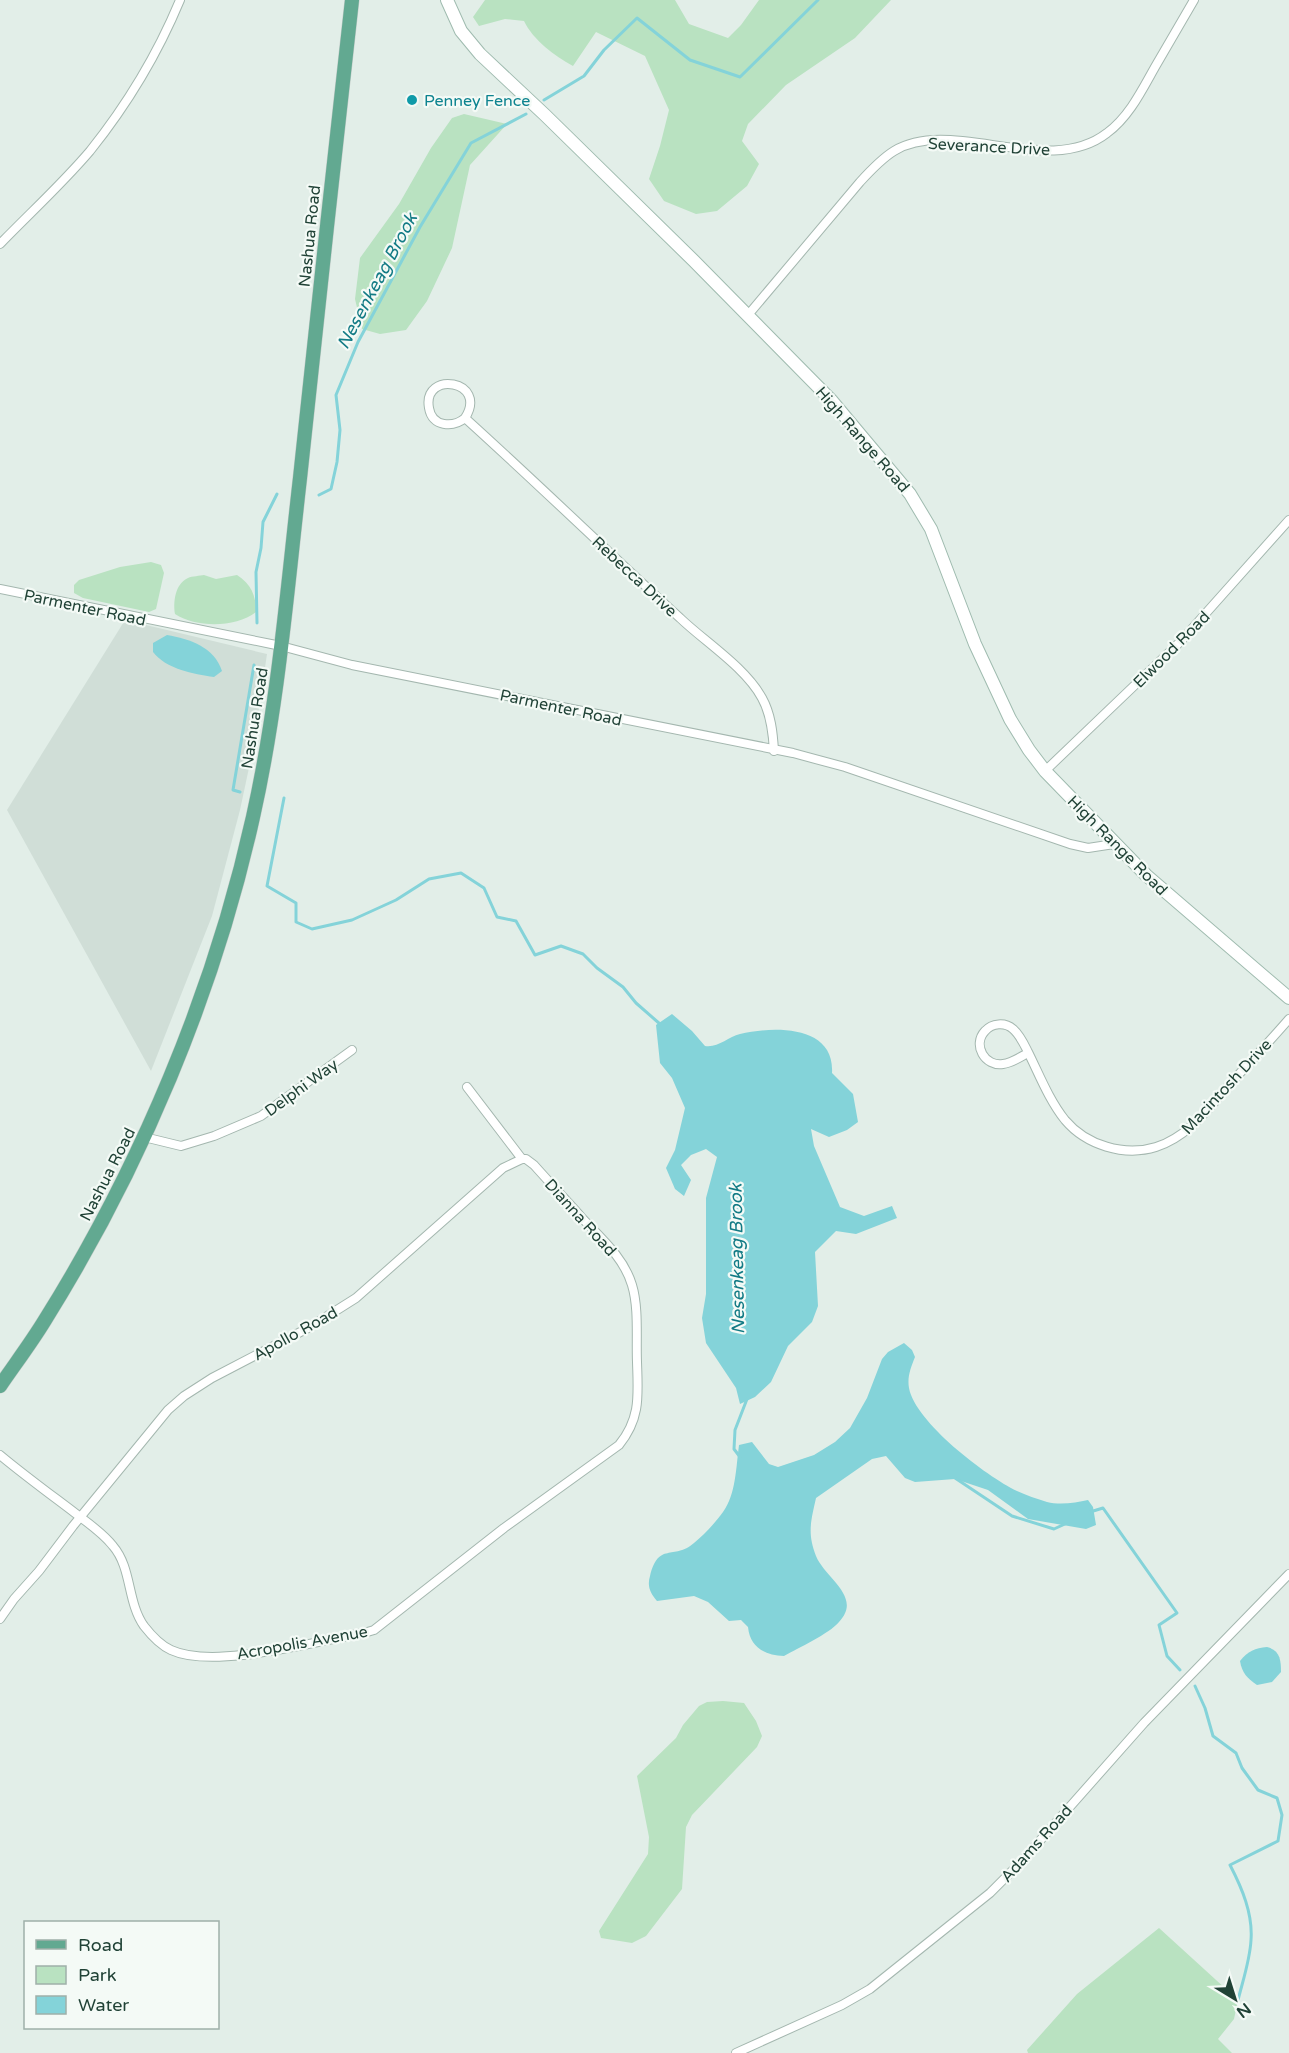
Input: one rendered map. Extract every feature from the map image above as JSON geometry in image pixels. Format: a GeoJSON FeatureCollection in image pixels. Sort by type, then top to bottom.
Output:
{"type":"FeatureCollection","features":[{"type":"Feature","properties":{"kind":"main road","name":"Nashua Road"},"geometry":{"type":"LineString","coordinates":[[0,1386],[44,1323],[67,1285],[144,1137],[197,1009],[237,883],[264,768],[281,646],[352,0]]}},
{"type":"Feature","properties":{"kind":"street"},"geometry":{"type":"LineString","coordinates":[[1,240],[67,176],[109,126],[154,51],[180,0]]}},
{"type":"Feature","properties":{"kind":"street","name":"High Range Road"},"geometry":{"type":"LineString","coordinates":[[447,0],[462,31],[480,54],[748,315],[832,401],[910,494],[931,530],[975,644],[1010,719],[1045,771],[1114,844],[1192,917],[1289,998]]}},
{"type":"Feature","properties":{"kind":"street","name":"Severance Drive"},"geometry":{"type":"LineString","coordinates":[[748,315],[860,182],[895,150],[916,143],[937,140],[1035,150],[1057,150],[1079,147],[1107,133],[1130,110],[1194,0]]}},
{"type":"Feature","properties":{"kind":"street"},"geometry":{"type":"LineString","coordinates":[[449,383],[462,388],[470,399],[471,406],[465,418],[453,425],[440,423],[434,419],[428,406],[432,393],[442,384],[449,383]]}},
{"type":"Feature","properties":{"kind":"street","name":"Rebecca Drive"},"geometry":{"type":"LineString","coordinates":[[465,418],[533,479],[692,630],[742,672],[762,698],[773,728],[774,751]]}},
{"type":"Feature","properties":{"kind":"street","name":"Elwood Road"},"geometry":{"type":"LineString","coordinates":[[1045,771],[1182,640],[1289,520]]}},
{"type":"Feature","properties":{"kind":"street","name":"Parmenter Road"},"geometry":{"type":"LineString","coordinates":[[0,589],[281,646],[351,665],[793,753],[845,767],[1080,847],[1114,844]]}},
{"type":"Feature","properties":{"kind":"street","name":"Macintosh Drive"},"geometry":{"type":"LineString","coordinates":[[1028,1053],[1007,1064],[994,1064],[983,1056],[981,1037],[996,1024],[1010,1026],[1015,1030],[1028,1053],[1057,1107],[1074,1129],[1098,1144],[1118,1149],[1139,1150],[1166,1144],[1190,1128],[1289,1019]]}},
{"type":"Feature","properties":{"kind":"street","name":"Delphi Way"},"geometry":{"type":"LineString","coordinates":[[144,1137],[181,1146],[214,1136],[261,1116],[352,1050]]}},
{"type":"Feature","properties":{"kind":"street","name":"Dianna Road"},"geometry":{"type":"LineString","coordinates":[[467,1087],[522,1159],[534,1165],[589,1224],[618,1257],[628,1275],[634,1297],[638,1396],[631,1427]]}},
{"type":"Feature","properties":{"kind":"street","name":"Apollo Road"},"geometry":{"type":"LineString","coordinates":[[0,1619],[160,1418],[184,1396],[212,1378],[310,1327],[356,1298],[503,1168],[522,1159]]}},
{"type":"Feature","properties":{"kind":"street","name":"Acropolis Avenue"},"geometry":{"type":"LineString","coordinates":[[0,1455],[81,1517],[115,1547],[124,1567],[134,1608],[145,1627],[160,1643],[169,1649],[190,1655],[256,1654],[374,1630],[511,1523],[619,1445],[631,1427]]}},
{"type":"Feature","properties":{"kind":"street","name":"Adams Road"},"geometry":{"type":"LineString","coordinates":[[736,2053],[842,2005],[870,1989],[982,1900],[1020,1862],[1144,1723],[1289,1574]]}},
{"type":"Feature","properties":{"kind":"shaded area"},"geometry":{"type":"Polygon","coordinates":[[[125,620],[267,654],[253,749],[240,810],[212,916],[151,1071],[7,810],[125,620]]]}},
{"type":"Feature","properties":{"kind":"green space"},"geometry":{"type":"Polygon","coordinates":[[[485,0],[675,0],[689,24],[728,38],[741,25],[759,0],[891,0],[855,38],[786,85],[748,124],[742,141],[759,164],[747,186],[717,211],[696,214],[664,201],[649,179],[669,110],[645,56],[596,32],[573,66],[545,47],[524,21],[505,19],[479,26],[473,17],[485,0]]]}},
{"type":"Feature","properties":{"kind":"green space"},"geometry":{"type":"Polygon","coordinates":[[[464,114],[507,124],[470,165],[452,248],[427,301],[406,330],[380,334],[362,329],[355,299],[360,258],[399,204],[431,148],[452,118],[464,114]]]}},
{"type":"Feature","properties":{"kind":"green space"},"geometry":{"type":"Polygon","coordinates":[[[151,562],[161,565],[164,573],[156,609],[149,612],[83,598],[74,593],[74,585],[79,580],[120,567],[151,562]]]}},
{"type":"Feature","properties":{"kind":"green space"},"geometry":{"type":"Polygon","coordinates":[[[204,575],[216,579],[237,575],[252,590],[256,612],[238,621],[216,624],[194,622],[175,614],[174,604],[180,584],[188,578],[204,575]]]}},
{"type":"Feature","properties":{"kind":"green space"},"geometry":{"type":"Polygon","coordinates":[[[707,1702],[744,1703],[756,1721],[762,1736],[757,1747],[692,1815],[686,1827],[682,1889],[646,1936],[632,1943],[601,1938],[599,1931],[648,1854],[649,1837],[637,1776],[676,1738],[683,1725],[699,1706],[707,1702]]]}},
{"type":"Feature","properties":{"kind":"green space"},"geometry":{"type":"Polygon","coordinates":[[[1159,1928],[1238,2000],[1234,2019],[1218,2039],[1232,2053],[1028,2053],[1027,2050],[1077,1994],[1159,1928]]]}},
{"type":"Feature","properties":{"kind":"water"},"geometry":{"type":"Polygon","coordinates":[[[167,635],[192,642],[207,650],[222,671],[214,677],[189,672],[165,663],[153,652],[153,643],[167,635]]]}},
{"type":"Feature","properties":{"kind":"water"},"geometry":{"type":"Polygon","coordinates":[[[672,1014],[705,1046],[719,1044],[736,1035],[754,1031],[785,1030],[813,1037],[824,1046],[830,1057],[832,1073],[853,1094],[858,1122],[847,1130],[829,1137],[811,1129],[814,1146],[840,1207],[864,1216],[892,1206],[897,1218],[856,1234],[836,1231],[815,1252],[818,1306],[812,1322],[788,1346],[771,1382],[755,1397],[740,1404],[736,1388],[706,1343],[702,1318],[706,1294],[706,1198],[717,1157],[706,1149],[691,1155],[681,1165],[691,1180],[684,1196],[675,1189],[666,1168],[675,1150],[685,1108],[672,1078],[660,1063],[656,1025],[672,1014]]]}},
{"type":"Feature","properties":{"kind":"water"},"geometry":{"type":"Polygon","coordinates":[[[904,1343],[912,1350],[915,1357],[909,1380],[914,1402],[938,1432],[971,1461],[1017,1491],[1052,1503],[1088,1500],[1093,1507],[1096,1525],[1086,1529],[1028,1519],[988,1490],[955,1479],[915,1482],[905,1478],[886,1456],[872,1459],[816,1498],[811,1527],[813,1548],[821,1564],[845,1596],[847,1604],[845,1613],[839,1622],[821,1636],[784,1656],[770,1654],[755,1645],[748,1627],[741,1620],[729,1621],[708,1602],[694,1596],[657,1601],[649,1586],[654,1565],[662,1555],[680,1551],[694,1543],[723,1512],[733,1489],[739,1445],[752,1442],[769,1464],[778,1467],[814,1455],[835,1442],[850,1428],[867,1398],[882,1359],[888,1352],[904,1343]]]}},
{"type":"Feature","properties":{"kind":"water"},"geometry":{"type":"Polygon","coordinates":[[[1267,1647],[1275,1650],[1279,1656],[1281,1672],[1272,1682],[1257,1685],[1246,1675],[1240,1661],[1252,1651],[1267,1647]]]}},
{"type":"Feature","properties":{"kind":"waterway","name":"Nesenkeag Brook"},"geometry":{"type":"LineString","coordinates":[[544,100],[584,76],[604,50],[637,18],[690,60],[740,77],[818,0]]}},
{"type":"Feature","properties":{"kind":"waterway","name":"Nesenkeag Brook"},"geometry":{"type":"LineString","coordinates":[[319,495],[331,489],[337,462],[340,430],[336,395],[358,342],[420,227],[471,143],[526,114]]}},
{"type":"Feature","properties":{"kind":"waterway","name":"Nesenkeag Brook"},"geometry":{"type":"LineString","coordinates":[[257,623],[256,572],[263,522],[277,494]]}},
{"type":"Feature","properties":{"kind":"waterway","name":"Nesenkeag Brook"},"geometry":{"type":"LineString","coordinates":[[240,792],[233,790],[254,665]]}},
{"type":"Feature","properties":{"kind":"waterway","name":"Nesenkeag Brook"},"geometry":{"type":"LineString","coordinates":[[284,798],[267,886],[296,903],[296,922],[312,929],[352,920],[396,900],[429,879],[461,873],[484,888],[497,917],[516,921],[535,955],[561,946],[583,954],[597,968],[623,987],[636,1003],[660,1024]]}},
{"type":"Feature","properties":{"kind":"waterway","name":"Nesenkeag Brook"},"geometry":{"type":"LineString","coordinates":[[740,1457],[734,1449],[735,1430],[747,1399]]}},
{"type":"Feature","properties":{"kind":"waterway","name":"Nesenkeag Brook"},"geometry":{"type":"LineString","coordinates":[[955,1478],[1012,1516],[1054,1529],[1065,1524]]}},
{"type":"Feature","properties":{"kind":"waterway","name":"Nesenkeag Brook"},"geometry":{"type":"LineString","coordinates":[[1090,1512],[1103,1508],[1177,1613],[1159,1625],[1167,1656],[1180,1670]]}},
{"type":"Feature","properties":{"kind":"waterway","name":"Nesenkeag Brook"},"geometry":{"type":"LineString","coordinates":[[1195,1686],[1205,1708],[1213,1736],[1236,1753],[1242,1768],[1258,1790],[1277,1798],[1282,1815],[1278,1841],[1230,1865],[1246,1901],[1251,1930],[1249,1955],[1238,2000]]}},
{"type":"Feature","properties":{"kind":"place","name":"Penney Fence"},"geometry":{"type":"Point","coordinates":[412,100]}}]}
